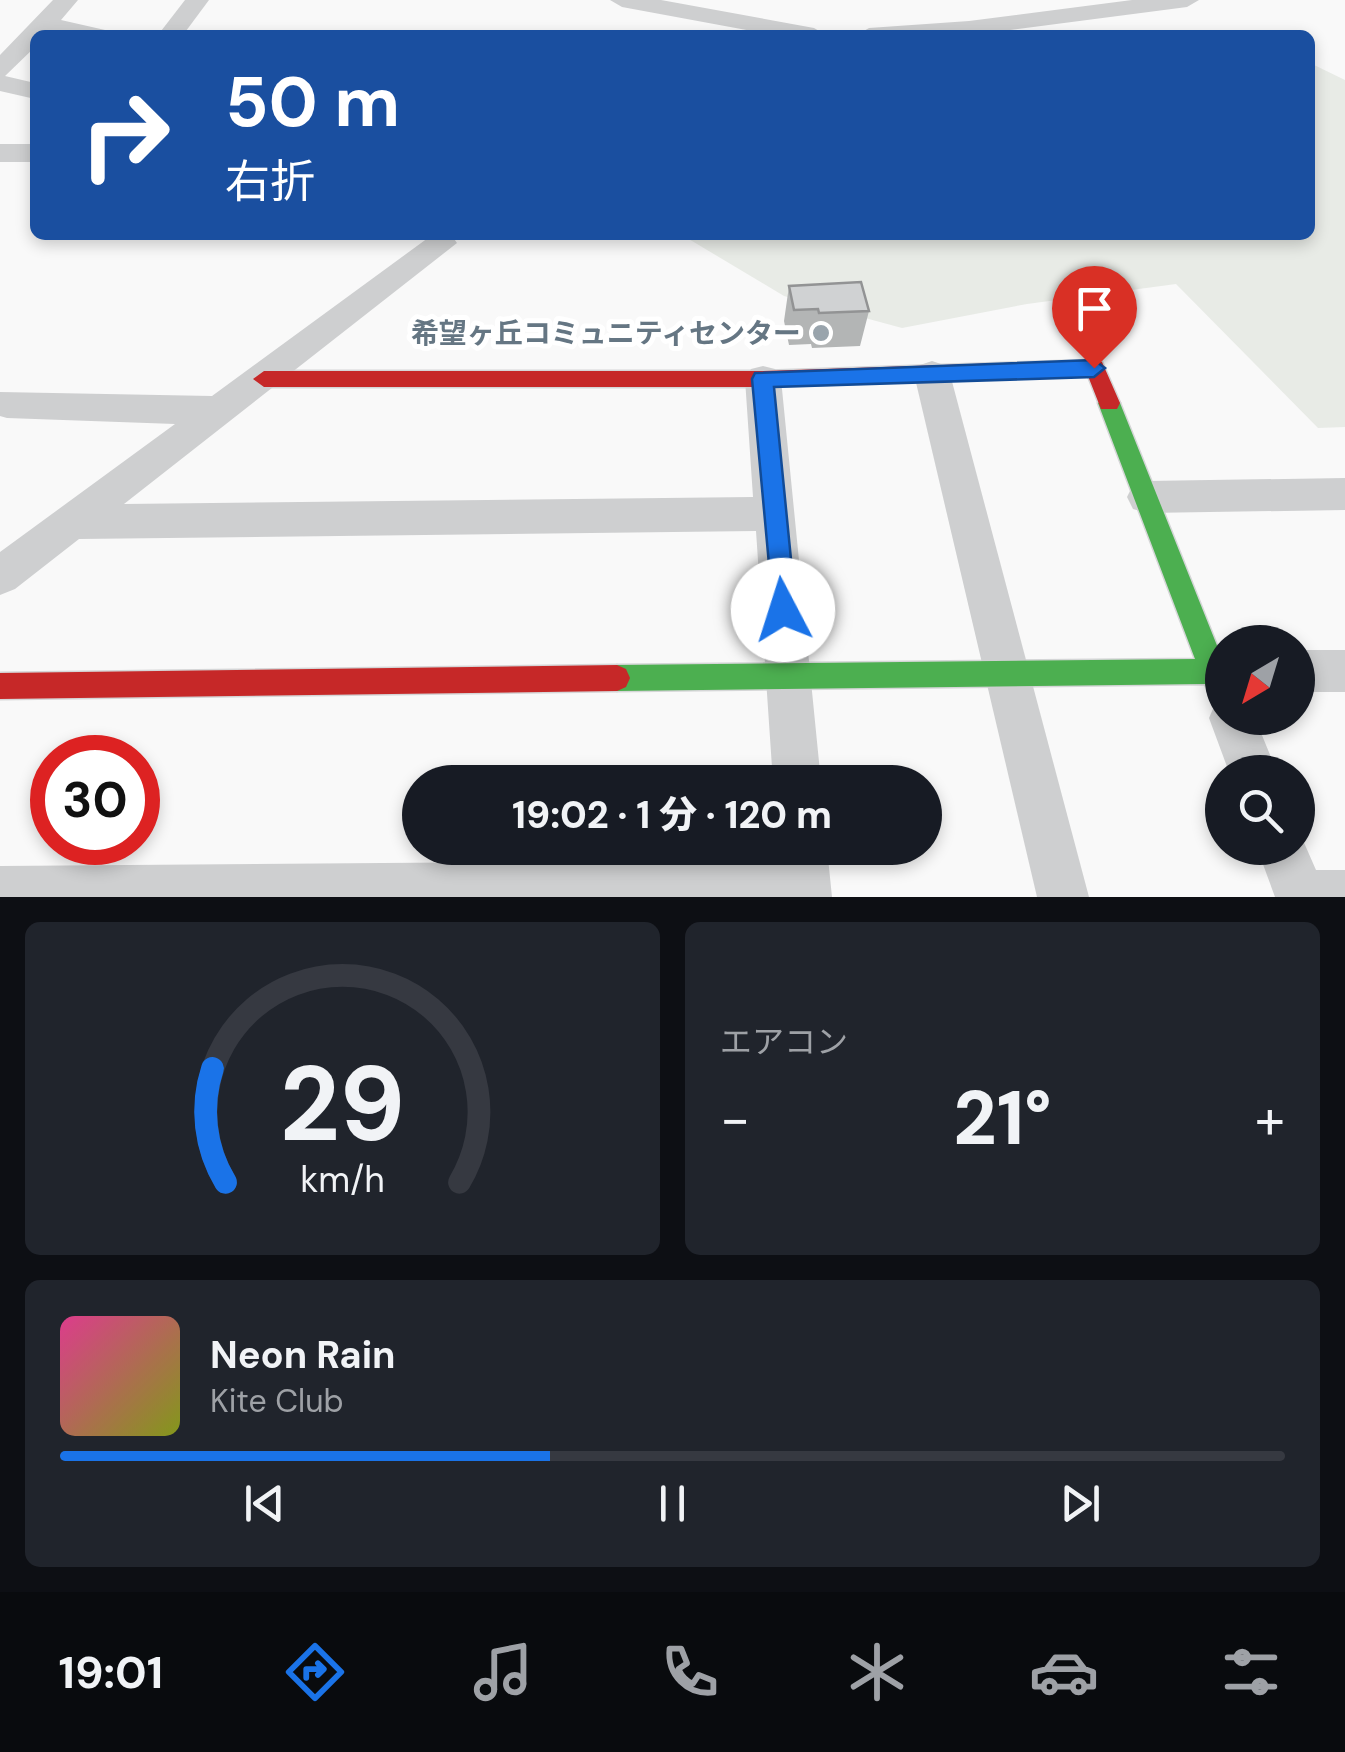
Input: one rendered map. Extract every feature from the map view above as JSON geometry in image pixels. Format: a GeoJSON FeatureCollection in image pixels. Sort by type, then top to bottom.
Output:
{"type":"FeatureCollection","features":[{"type":"Feature","properties":{"kind":"street"},"geometry":{"type":"LineString","coordinates":[[39,30],[66,0]]}},
{"type":"Feature","properties":{"kind":"street"},"geometry":{"type":"LineString","coordinates":[[174,30],[197,0]]}},
{"type":"Feature","properties":{"kind":"street"},"geometry":{"type":"LineString","coordinates":[[622,0],[787,30]]}},
{"type":"Feature","properties":{"kind":"street"},"geometry":{"type":"LineString","coordinates":[[940,30],[1188,0]]}},
{"type":"Feature","properties":{"kind":"street"},"geometry":{"type":"LineString","coordinates":[[44,24],[72,30]]}},
{"type":"Feature","properties":{"kind":"street"},"geometry":{"type":"LineString","coordinates":[[30,39],[2,70],[30,89]]}},
{"type":"Feature","properties":{"kind":"street"},"geometry":{"type":"LineString","coordinates":[[0,154],[30,153]]}},
{"type":"Feature","properties":{"kind":"street"},"geometry":{"type":"LineString","coordinates":[[0,576],[78,522],[442,243]]}},
{"type":"Feature","properties":{"kind":"street"},"geometry":{"type":"LineString","coordinates":[[264,379],[762,379],[1094,368],[1205,641]]}},
{"type":"Feature","properties":{"kind":"street"},"geometry":{"type":"LineString","coordinates":[[932,374],[1063,897]]}},
{"type":"Feature","properties":{"kind":"street"},"geometry":{"type":"LineString","coordinates":[[762,379],[796,765]]}},
{"type":"Feature","properties":{"kind":"street"},"geometry":{"type":"LineString","coordinates":[[7,404],[222,411]]}},
{"type":"Feature","properties":{"kind":"street"},"geometry":{"type":"LineString","coordinates":[[1147,496],[1345,494]]}},
{"type":"Feature","properties":{"kind":"street"},"geometry":{"type":"LineString","coordinates":[[78,522],[775,514]]}},
{"type":"Feature","properties":{"kind":"street"},"geometry":{"type":"LineString","coordinates":[[1315,671],[1345,671]]}},
{"type":"Feature","properties":{"kind":"street"},"geometry":{"type":"LineString","coordinates":[[0,686],[1008,673],[1205,678]]}},
{"type":"Feature","properties":{"kind":"street"},"geometry":{"type":"LineString","coordinates":[[1289,865],[1301,897],[1345,896]]}},
{"type":"Feature","properties":{"kind":"street"},"geometry":{"type":"LineString","coordinates":[[0,892],[139,893],[804,876]]}},
{"type":"Feature","properties":{"kind":"shaded area"},"geometry":{"type":"Polygon","coordinates":[[[1315,65],[1345,80],[1345,427],[1318,428],[1176,284],[1027,304],[902,328],[784,296],[690,240],[1315,240],[1315,65]]]}},
{"type":"Feature","properties":{"kind":"building"},"geometry":{"type":"Polygon","coordinates":[[[861,282],[869,311],[794,310],[789,286],[861,282]]]}},
{"type":"Feature","properties":{"kind":"traffic: fast"},"geometry":{"type":"LineString","coordinates":[[1109,403],[1205,649]]}},
{"type":"Feature","properties":{"kind":"traffic: fast"},"geometry":{"type":"LineString","coordinates":[[617,678],[1205,671]]}},
{"type":"Feature","properties":{"kind":"traffic: jam"},"geometry":{"type":"LineString","coordinates":[[264,379],[763,379],[1095,368],[1109,403]]}},
{"type":"Feature","properties":{"kind":"traffic: jam"},"geometry":{"type":"LineString","coordinates":[[0,686],[617,678]]}},
{"type":"Feature","properties":{"kind":"place","name":"希望ヶ丘コミュニティセンター"},"geometry":{"type":"Point","coordinates":[821,333]}},
{"type":"Feature","properties":{"kind":"route"},"geometry":{"type":"LineString","coordinates":[[783,610],[762,379],[1094,368]]}}]}
